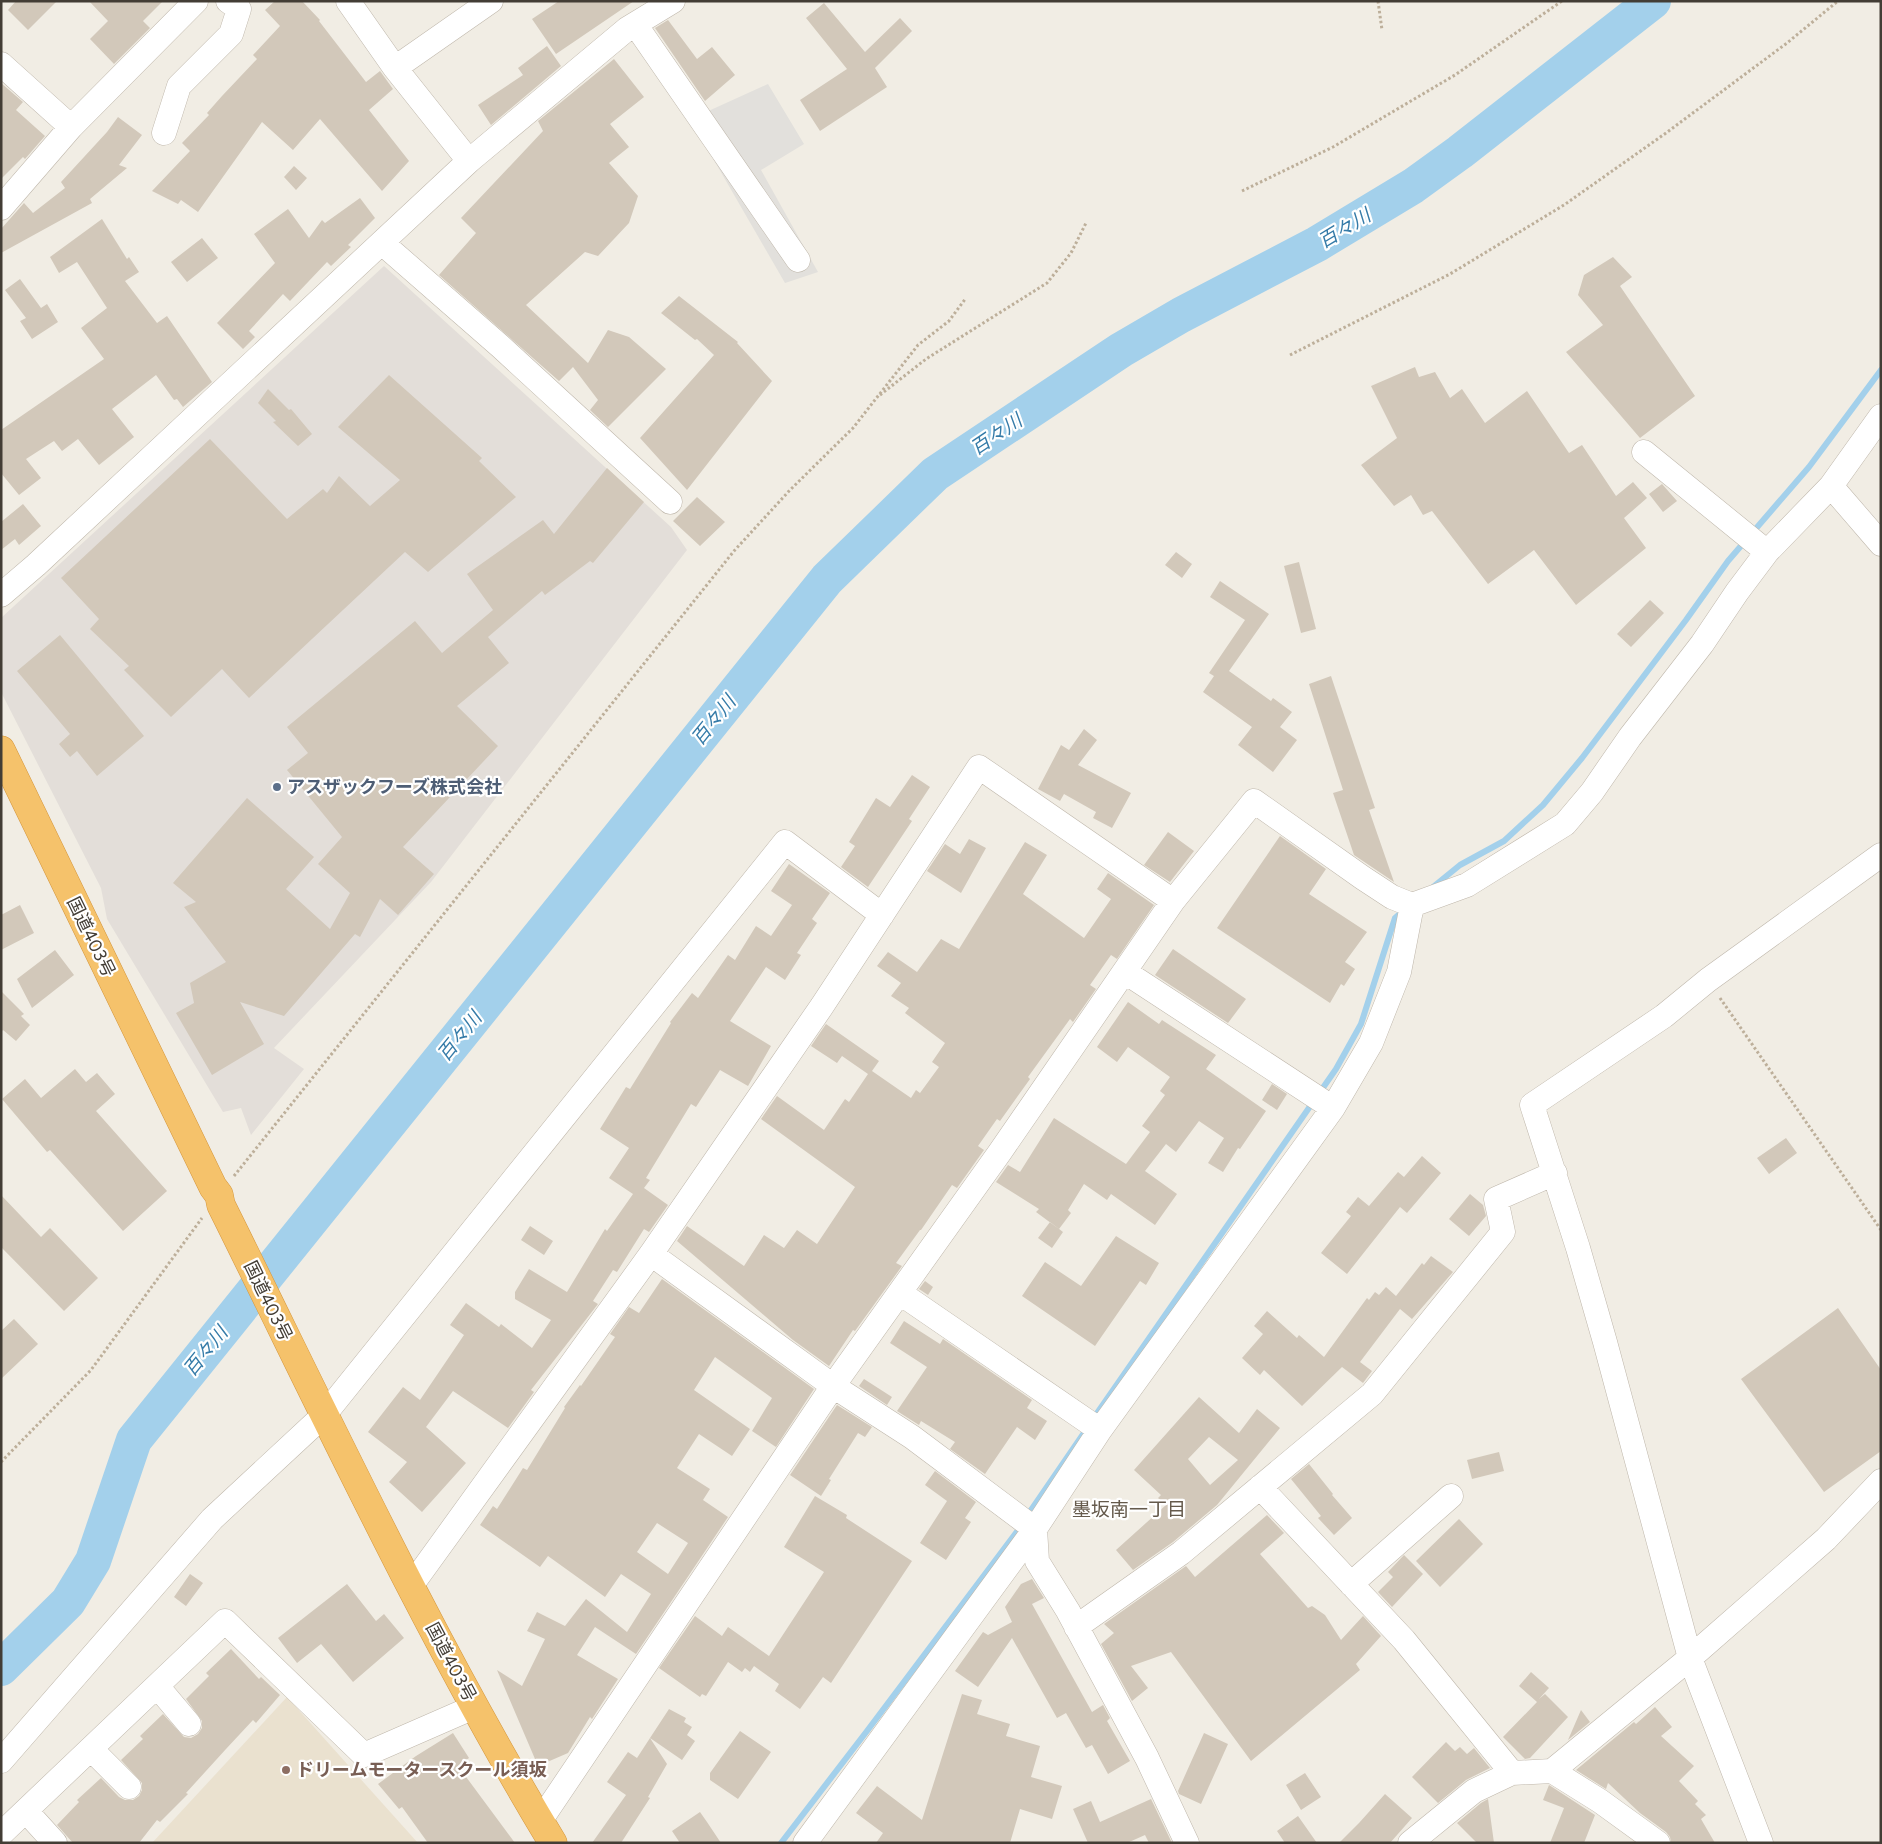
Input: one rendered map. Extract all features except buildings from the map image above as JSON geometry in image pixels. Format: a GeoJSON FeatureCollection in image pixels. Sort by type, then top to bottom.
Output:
{"type":"FeatureCollection","features":[{"type":"Feature","properties":{"kind":"highway","name":"国道403号"},"geometry":{"type":"LineString","coordinates":[[1,750],[196,1152],[411,1586],[474,1707],[547,1832]]}},
{"type":"Feature","properties":{"kind":"street"},"geometry":{"type":"LineString","coordinates":[[1,208],[71,127],[196,1]]}},
{"type":"Feature","properties":{"kind":"street"},"geometry":{"type":"LineString","coordinates":[[164,134],[179,86],[231,34],[239,10],[228,1]]}},
{"type":"Feature","properties":{"kind":"street"},"geometry":{"type":"LineString","coordinates":[[348,1],[395,68],[469,161]]}},
{"type":"Feature","properties":{"kind":"street"},"geometry":{"type":"LineString","coordinates":[[395,68],[491,1]]}},
{"type":"Feature","properties":{"kind":"street"},"geometry":{"type":"LineString","coordinates":[[1,595],[36,565],[469,161],[627,29],[673,1]]}},
{"type":"Feature","properties":{"kind":"street"},"geometry":{"type":"LineString","coordinates":[[635,24],[798,260]]}},
{"type":"Feature","properties":{"kind":"street"},"geometry":{"type":"LineString","coordinates":[[1,64],[71,127]]}},
{"type":"Feature","properties":{"kind":"street"},"geometry":{"type":"LineString","coordinates":[[382,243],[500,346],[670,502]]}},
{"type":"Feature","properties":{"kind":"street"},"geometry":{"type":"LineString","coordinates":[[547,1832],[833,1386],[1006,1144],[1173,901],[1254,801],[1363,878],[1392,897],[1412,905],[1466,885],[1565,824],[1592,792],[1630,737],[1702,644],[1767,552],[1831,486],[1881,416]]}},
{"type":"Feature","properties":{"kind":"street"},"geometry":{"type":"LineString","coordinates":[[1644,452],[1767,552]]}},
{"type":"Feature","properties":{"kind":"street"},"geometry":{"type":"LineString","coordinates":[[1831,486],[1880,542]]}},
{"type":"Feature","properties":{"kind":"street"},"geometry":{"type":"LineString","coordinates":[[411,1586],[651,1254],[822,1006],[979,767],[1173,901]]}},
{"type":"Feature","properties":{"kind":"street"},"geometry":{"type":"LineString","coordinates":[[1,1761],[212,1519],[322,1408],[785,842],[882,915]]}},
{"type":"Feature","properties":{"kind":"street"},"geometry":{"type":"LineString","coordinates":[[1761,1843],[1690,1658],[1605,1342],[1555,1173],[1532,1105],[1664,1016],[1708,980],[1881,855]]}},
{"type":"Feature","properties":{"kind":"street"},"geometry":{"type":"LineString","coordinates":[[806,1843],[1035,1529],[1100,1430],[1333,1108],[1371,1043],[1399,972],[1412,905]]}},
{"type":"Feature","properties":{"kind":"street"},"geometry":{"type":"LineString","coordinates":[[1125,972],[1333,1108]]}},
{"type":"Feature","properties":{"kind":"street"},"geometry":{"type":"LineString","coordinates":[[1076,1627],[1181,1553],[1372,1394],[1503,1232],[1496,1199],[1555,1173]]}},
{"type":"Feature","properties":{"kind":"street"},"geometry":{"type":"LineString","coordinates":[[651,1254],[833,1386],[912,1437],[1035,1529],[1038,1561],[1076,1627],[1146,1758],[1187,1843]]}},
{"type":"Feature","properties":{"kind":"street"},"geometry":{"type":"LineString","coordinates":[[900,1293],[1100,1430]]}},
{"type":"Feature","properties":{"kind":"street"},"geometry":{"type":"LineString","coordinates":[[1552,1771],[1690,1658],[1826,1540],[1881,1481]]}},
{"type":"Feature","properties":{"kind":"street"},"geometry":{"type":"LineString","coordinates":[[1260,1487],[1404,1640],[1512,1773]]}},
{"type":"Feature","properties":{"kind":"street"},"geometry":{"type":"LineString","coordinates":[[1351,1584],[1451,1496]]}},
{"type":"Feature","properties":{"kind":"street"},"geometry":{"type":"LineString","coordinates":[[1,1834],[225,1621],[364,1755],[474,1707]]}},
{"type":"Feature","properties":{"kind":"street"},"geometry":{"type":"LineString","coordinates":[[158,1686],[189,1724]]}},
{"type":"Feature","properties":{"kind":"street"},"geometry":{"type":"LineString","coordinates":[[91,1750],[129,1787]]}},
{"type":"Feature","properties":{"kind":"street"},"geometry":{"type":"LineString","coordinates":[[1410,1843],[1474,1791],[1512,1773],[1552,1771],[1600,1800],[1658,1843]]}},
{"type":"Feature","properties":{"kind":"street"},"geometry":{"type":"LineString","coordinates":[[26,1811],[55,1843]]}},
{"type":"Feature","properties":{"kind":"path"},"geometry":{"type":"LineString","coordinates":[[1378,1],[1382,30]]}},
{"type":"Feature","properties":{"kind":"path"},"geometry":{"type":"LineString","coordinates":[[1242,191],[1333,147],[1455,75],[1562,1]]}},
{"type":"Feature","properties":{"kind":"path"},"geometry":{"type":"LineString","coordinates":[[1290,355],[1450,274],[1564,204],[1666,133],[1788,44],[1838,1]]}},
{"type":"Feature","properties":{"kind":"path"},"geometry":{"type":"LineString","coordinates":[[876,398],[926,358],[1047,283],[1071,252],[1086,223]]}},
{"type":"Feature","properties":{"kind":"path"},"geometry":{"type":"LineString","coordinates":[[1,1462],[91,1370],[220,1200],[734,551],[790,490],[853,428],[918,345],[950,321],[966,298]]}},
{"type":"Feature","properties":{"kind":"path"},"geometry":{"type":"LineString","coordinates":[[1708,980],[1881,1230]]}},
{"type":"Feature","properties":{"kind":"shaded area"},"geometry":{"type":"Polygon","coordinates":[[[768,84],[804,144],[761,170],[818,272],[785,283],[696,129],[704,113],[768,84]]]}},
{"type":"Feature","properties":{"kind":"shaded area","name":"アスザックフーズ株式会社"},"geometry":{"type":"Polygon","coordinates":[[[384,266],[671,527],[687,550],[431,882],[274,1048],[304,1069],[251,1135],[241,1108],[223,1112],[107,919],[101,888],[1,692],[1,618],[384,266]]]}},
{"type":"Feature","properties":{"kind":"shaded area","name":"ドリームモータースクール須坂"},"geometry":{"type":"Polygon","coordinates":[[[287,1697],[418,1843],[152,1843],[287,1697]]]}},
{"type":"Feature","properties":{"kind":"waterway","name":"百々川"},"geometry":{"type":"LineString","coordinates":[[1,1668],[68,1602],[93,1561],[134,1440],[827,579],[935,474],[1121,350],[1181,315],[1317,244],[1413,186],[1460,152],[1653,1]]}},
{"type":"Feature","properties":{"kind":"waterway"},"geometry":{"type":"LineString","coordinates":[[1433,887],[1460,865],[1504,841],[1543,805],[1582,758],[1728,561],[1809,467],[1881,370]]}},
{"type":"Feature","properties":{"kind":"waterway"},"geometry":{"type":"LineString","coordinates":[[1093,1419],[1336,1069],[1361,1024],[1395,918],[1403,911]]}},
{"type":"Feature","properties":{"kind":"waterway"},"geometry":{"type":"LineString","coordinates":[[1027,1516],[1088,1427]]}},
{"type":"Feature","properties":{"kind":"waterway"},"geometry":{"type":"LineString","coordinates":[[781,1843],[1022,1525]]}},
{"type":"Feature","properties":{"kind":"place","name":"アスザックフーズ株式会社"},"geometry":{"type":"Point","coordinates":[277,787]}},
{"type":"Feature","properties":{"kind":"place","name":"ドリームモータースクール須坂"},"geometry":{"type":"Point","coordinates":[286,1770]}},
{"type":"Feature","properties":{"kind":"district","name":"墨坂南一丁目"},"geometry":{"type":"Point","coordinates":[1129,1509]}}]}
